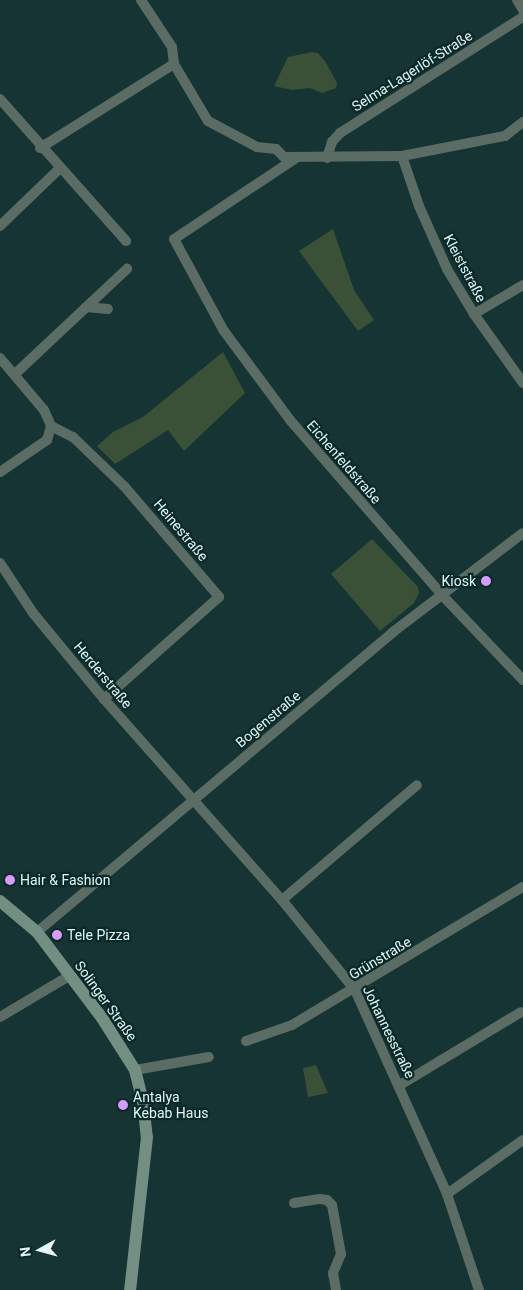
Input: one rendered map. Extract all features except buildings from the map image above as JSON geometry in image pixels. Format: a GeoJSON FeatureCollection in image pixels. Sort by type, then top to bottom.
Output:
{"type":"FeatureCollection","features":[{"type":"Feature","properties":{"kind":"main road","name":"Solinger Straße"},"geometry":{"type":"LineString","coordinates":[[0,901],[37,932],[120,1044],[135,1070],[143,1101],[147,1137],[130,1290]]}},
{"type":"Feature","properties":{"kind":"street"},"geometry":{"type":"LineString","coordinates":[[141,0],[172,48],[174,64],[208,121],[257,147],[276,149],[284,157],[402,156],[505,136],[523,122]]}},
{"type":"Feature","properties":{"kind":"street"},"geometry":{"type":"LineString","coordinates":[[517,0],[523,10]]}},
{"type":"Feature","properties":{"kind":"street","name":"Selma-Lagerlöf-Straße"},"geometry":{"type":"LineString","coordinates":[[327,158],[332,142],[340,133],[523,17]]}},
{"type":"Feature","properties":{"kind":"street"},"geometry":{"type":"LineString","coordinates":[[40,148],[174,64]]}},
{"type":"Feature","properties":{"kind":"street"},"geometry":{"type":"LineString","coordinates":[[0,99],[40,148],[126,241]]}},
{"type":"Feature","properties":{"kind":"street","name":"Kleiststraße"},"geometry":{"type":"LineString","coordinates":[[402,156],[419,206],[447,269],[474,314],[523,383]]}},
{"type":"Feature","properties":{"kind":"street","name":"Eichenfeldstraße"},"geometry":{"type":"LineString","coordinates":[[296,158],[174,239],[224,331],[261,383],[324,461],[441,594],[523,680]]}},
{"type":"Feature","properties":{"kind":"street"},"geometry":{"type":"LineString","coordinates":[[0,226],[60,168]]}},
{"type":"Feature","properties":{"kind":"street"},"geometry":{"type":"LineString","coordinates":[[15,374],[127,269]]}},
{"type":"Feature","properties":{"kind":"street"},"geometry":{"type":"LineString","coordinates":[[474,314],[523,285]]}},
{"type":"Feature","properties":{"kind":"street"},"geometry":{"type":"LineString","coordinates":[[86,307],[108,309]]}},
{"type":"Feature","properties":{"kind":"street"},"geometry":{"type":"LineString","coordinates":[[0,358],[44,410],[51,426],[47,440],[0,472]]}},
{"type":"Feature","properties":{"kind":"street","name":"Heinestraße"},"geometry":{"type":"LineString","coordinates":[[51,426],[73,437],[124,486],[219,597],[104,699]]}},
{"type":"Feature","properties":{"kind":"street","name":"Bogenstraße"},"geometry":{"type":"LineString","coordinates":[[37,932],[194,798],[441,594],[523,533]]}},
{"type":"Feature","properties":{"kind":"street","name":"Herderstraße"},"geometry":{"type":"LineString","coordinates":[[0,563],[33,613],[104,699],[194,798]]}},
{"type":"Feature","properties":{"kind":"street"},"geometry":{"type":"LineString","coordinates":[[282,900],[418,785]]}},
{"type":"Feature","properties":{"kind":"street","name":"Johannesstraße"},"geometry":{"type":"LineString","coordinates":[[194,798],[282,900],[355,990],[400,1085],[447,1194],[479,1290]]}},
{"type":"Feature","properties":{"kind":"street","name":"Grünstraße"},"geometry":{"type":"LineString","coordinates":[[246,1040],[292,1025],[355,990],[523,887]]}},
{"type":"Feature","properties":{"kind":"street"},"geometry":{"type":"LineString","coordinates":[[0,1017],[69,976]]}},
{"type":"Feature","properties":{"kind":"street"},"geometry":{"type":"LineString","coordinates":[[400,1085],[521,1012]]}},
{"type":"Feature","properties":{"kind":"street"},"geometry":{"type":"LineString","coordinates":[[135,1070],[209,1057]]}},
{"type":"Feature","properties":{"kind":"street"},"geometry":{"type":"LineString","coordinates":[[447,1194],[523,1140]]}},
{"type":"Feature","properties":{"kind":"street"},"geometry":{"type":"LineString","coordinates":[[294,1203],[320,1199],[327,1200],[332,1205],[341,1254],[333,1273],[336,1290]]}},
{"type":"Feature","properties":{"kind":"green space"},"geometry":{"type":"Polygon","coordinates":[[[312,52],[318,53],[325,61],[337,83],[336,88],[322,93],[310,88],[292,90],[274,86],[288,57],[312,52]]]}},
{"type":"Feature","properties":{"kind":"green space"},"geometry":{"type":"Polygon","coordinates":[[[333,229],[354,290],[374,320],[358,331],[299,251],[333,229]]]}},
{"type":"Feature","properties":{"kind":"green space"},"geometry":{"type":"Polygon","coordinates":[[[223,352],[245,393],[184,451],[168,430],[115,464],[97,446],[113,432],[143,417],[223,352]]]}},
{"type":"Feature","properties":{"kind":"green space"},"geometry":{"type":"Polygon","coordinates":[[[372,539],[418,587],[419,593],[414,603],[380,631],[331,574],[372,539]]]}},
{"type":"Feature","properties":{"kind":"green space"},"geometry":{"type":"Polygon","coordinates":[[[316,1065],[328,1093],[308,1097],[303,1068],[316,1065]]]}},
{"type":"Feature","properties":{"kind":"place","name":"Kiosk"},"geometry":{"type":"Point","coordinates":[486,581]}},
{"type":"Feature","properties":{"kind":"place","name":"Hair & Fashion"},"geometry":{"type":"Point","coordinates":[10,880]}},
{"type":"Feature","properties":{"kind":"place","name":"Tele Pizza"},"geometry":{"type":"Point","coordinates":[57,935]}},
{"type":"Feature","properties":{"kind":"place","name":"Antalya Kebab Haus"},"geometry":{"type":"Point","coordinates":[123,1105]}}]}
